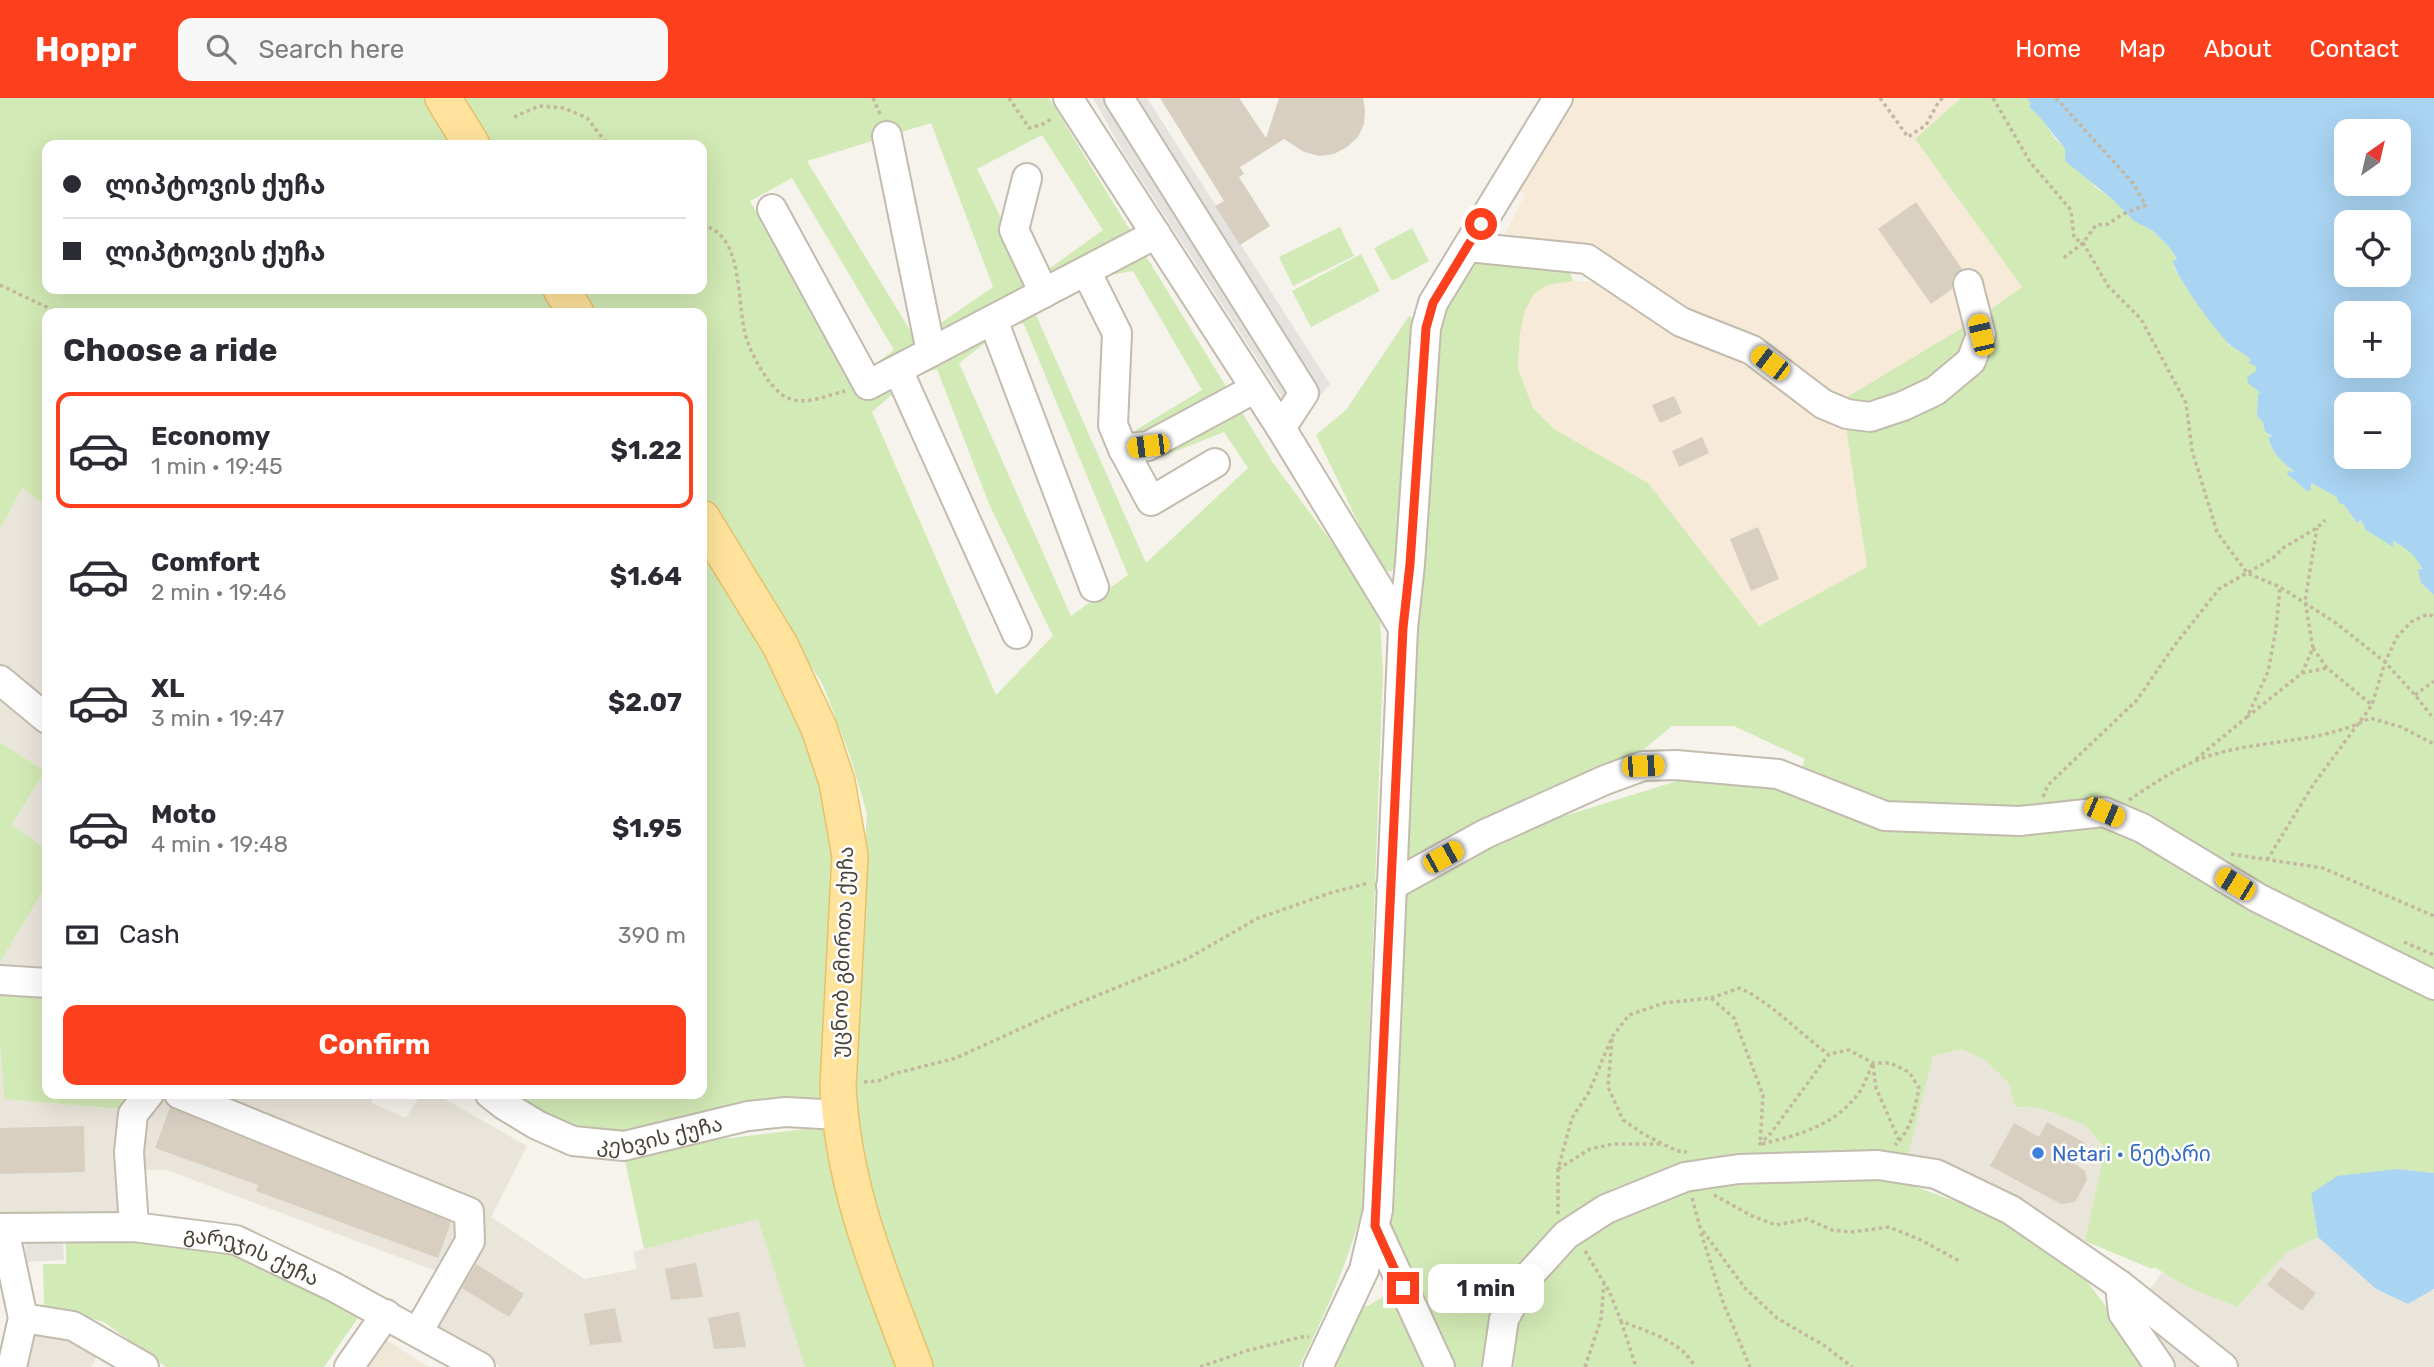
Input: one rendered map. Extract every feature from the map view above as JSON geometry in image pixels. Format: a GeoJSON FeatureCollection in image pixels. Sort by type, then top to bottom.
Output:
{"type":"FeatureCollection","features":[{"type":"Feature","properties":{"kind":"main road"},"geometry":{"type":"LineString","coordinates":[[443,98],[469,140]]}},
{"type":"Feature","properties":{"kind":"main road","name":"უცნობ გმირთა ქუჩა"},"geometry":{"type":"LineString","coordinates":[[707,525],[780,645],[818,728],[836,782],[850,856],[838,1100],[846,1165],[858,1213],[915,1367]]}},
{"type":"Feature","properties":{"kind":"street"},"geometry":{"type":"LineString","coordinates":[[1119,98],[1304,393],[1281,428]]}},
{"type":"Feature","properties":{"kind":"street"},"geometry":{"type":"LineString","coordinates":[[1318,1367],[1364,1270],[1375,1226],[1385,883],[1426,328],[1433,303],[1558,98]]}},
{"type":"Feature","properties":{"kind":"street"},"geometry":{"type":"LineString","coordinates":[[1061,108],[1156,234],[1281,428],[1403,628]]}},
{"type":"Feature","properties":{"kind":"street"},"geometry":{"type":"LineString","coordinates":[[887,136],[931,352]]}},
{"type":"Feature","properties":{"kind":"street"},"geometry":{"type":"LineString","coordinates":[[1027,178],[1014,230],[1044,293]]}},
{"type":"Feature","properties":{"kind":"street"},"geometry":{"type":"LineString","coordinates":[[772,209],[868,385],[1156,234]]}},
{"type":"Feature","properties":{"kind":"street"},"geometry":{"type":"LineString","coordinates":[[1468,247],[1587,259],[1681,322],[1752,350],[1823,404],[1847,414],[1870,416],[1903,406],[1935,391],[1971,361],[1981,335],[1968,284]]}},
{"type":"Feature","properties":{"kind":"street"},"geometry":{"type":"LineString","coordinates":[[1189,286],[1224,265]]}},
{"type":"Feature","properties":{"kind":"street"},"geometry":{"type":"LineString","coordinates":[[1086,271],[1117,333],[1113,425],[1152,501],[1215,463]]}},
{"type":"Feature","properties":{"kind":"street"},"geometry":{"type":"LineString","coordinates":[[993,320],[1094,587]]}},
{"type":"Feature","properties":{"kind":"street"},"geometry":{"type":"LineString","coordinates":[[898,370],[1017,634]]}},
{"type":"Feature","properties":{"kind":"street"},"geometry":{"type":"LineString","coordinates":[[1123,449],[1148,446],[1254,388]]}},
{"type":"Feature","properties":{"kind":"street"},"geometry":{"type":"LineString","coordinates":[[1370,575],[1396,585],[1404,580],[1410,564]]}},
{"type":"Feature","properties":{"kind":"street"},"geometry":{"type":"LineString","coordinates":[[0,680],[42,715]]}},
{"type":"Feature","properties":{"kind":"street"},"geometry":{"type":"LineString","coordinates":[[1385,883],[1485,834],[1605,780],[1643,766],[1676,765],[1778,774],[1885,816],[2020,821],[2104,812],[2142,828],[2258,898],[2434,985]]}},
{"type":"Feature","properties":{"kind":"street"},"geometry":{"type":"LineString","coordinates":[[0,980],[42,983]]}},
{"type":"Feature","properties":{"kind":"street"},"geometry":{"type":"LineString","coordinates":[[134,1227],[130,1152],[133,1114],[145,1099]]}},
{"type":"Feature","properties":{"kind":"street"},"geometry":{"type":"LineString","coordinates":[[191,1099],[469,1212],[470,1241],[418,1332]]}},
{"type":"Feature","properties":{"kind":"street","name":"კეხვის ქუჩა"},"geometry":{"type":"LineString","coordinates":[[496,1099],[537,1125],[573,1140],[624,1146],[748,1116],[786,1112],[838,1100]]}},
{"type":"Feature","properties":{"kind":"street"},"geometry":{"type":"LineString","coordinates":[[1497,1367],[1504,1319],[1525,1280],[1563,1238],[1606,1209],[1698,1175],[1739,1169],[1868,1166],[1936,1174],[2011,1210],[2120,1285],[2223,1367]]}},
{"type":"Feature","properties":{"kind":"street"},"geometry":{"type":"LineString","coordinates":[[1375,1226],[1439,1366]]}},
{"type":"Feature","properties":{"kind":"street","name":"გარეჯის ქუჩა"},"geometry":{"type":"LineString","coordinates":[[2,1228],[134,1227],[236,1240],[386,1314],[480,1367]]}},
{"type":"Feature","properties":{"kind":"street"},"geometry":{"type":"LineString","coordinates":[[2,1228],[23,1318],[12,1367]]}},
{"type":"Feature","properties":{"kind":"street"},"geometry":{"type":"LineString","coordinates":[[1354,1294],[1374,1280],[1403,1288]]}},
{"type":"Feature","properties":{"kind":"street"},"geometry":{"type":"LineString","coordinates":[[2120,1285],[2123,1313],[2160,1367]]}},
{"type":"Feature","properties":{"kind":"street"},"geometry":{"type":"LineString","coordinates":[[349,1367],[386,1314]]}},
{"type":"Feature","properties":{"kind":"street"},"geometry":{"type":"LineString","coordinates":[[23,1318],[73,1326],[144,1367]]}},
{"type":"Feature","properties":{"kind":"path"},"geometry":{"type":"LineString","coordinates":[[1009,98],[1029,128],[1041,125],[1061,108]]}},
{"type":"Feature","properties":{"kind":"path"},"geometry":{"type":"LineString","coordinates":[[1880,98],[1908,137],[1926,125],[1943,98]]}},
{"type":"Feature","properties":{"kind":"path"},"geometry":{"type":"LineString","coordinates":[[1993,98],[2030,162],[2071,210],[2074,238],[2083,243],[2108,286],[2141,319],[2186,403],[2192,450],[2217,532],[2247,573],[2305,601],[2336,623],[2385,663],[2416,695],[2434,719]]}},
{"type":"Feature","properties":{"kind":"path"},"geometry":{"type":"LineString","coordinates":[[2056,98],[2132,183],[2146,205],[2123,214],[2108,224],[2095,225],[2083,243],[2061,260]]}},
{"type":"Feature","properties":{"kind":"path"},"geometry":{"type":"LineString","coordinates":[[514,117],[539,106],[564,108],[587,118],[604,140]]}},
{"type":"Feature","properties":{"kind":"path"},"geometry":{"type":"LineString","coordinates":[[707,226],[724,237],[733,257],[746,337],[757,364],[773,387],[788,399],[808,400],[868,385]]}},
{"type":"Feature","properties":{"kind":"path"},"geometry":{"type":"LineString","coordinates":[[0,285],[48,308]]}},
{"type":"Feature","properties":{"kind":"path"},"geometry":{"type":"LineString","coordinates":[[2034,818],[2048,785],[2137,700],[2174,646],[2219,589],[2273,558],[2283,548],[2317,528],[2325,520]]}},
{"type":"Feature","properties":{"kind":"path"},"geometry":{"type":"LineString","coordinates":[[2317,528],[2305,601],[2313,648],[2328,667],[2372,705]]}},
{"type":"Feature","properties":{"kind":"path"},"geometry":{"type":"LineString","coordinates":[[2247,717],[2268,672],[2280,587]]}},
{"type":"Feature","properties":{"kind":"path"},"geometry":{"type":"LineString","coordinates":[[2267,860],[2313,785],[2372,705],[2385,663],[2397,637],[2411,622],[2428,614],[2434,617]]}},
{"type":"Feature","properties":{"kind":"path"},"geometry":{"type":"LineString","coordinates":[[2302,673],[2313,648]]}},
{"type":"Feature","properties":{"kind":"path"},"geometry":{"type":"LineString","coordinates":[[2104,812],[2125,803],[2194,761],[2302,673],[2328,667]]}},
{"type":"Feature","properties":{"kind":"path"},"geometry":{"type":"LineString","coordinates":[[2416,695],[2434,681]]}},
{"type":"Feature","properties":{"kind":"path"},"geometry":{"type":"LineString","coordinates":[[2194,761],[2222,752],[2296,741],[2355,726],[2370,718],[2401,727],[2434,744]]}},
{"type":"Feature","properties":{"kind":"path"},"geometry":{"type":"LineString","coordinates":[[2227,854],[2323,868],[2434,916]]}},
{"type":"Feature","properties":{"kind":"path"},"geometry":{"type":"LineString","coordinates":[[838,1100],[893,1074],[956,1058],[1059,1011],[1189,958],[1256,919],[1333,892],[1385,883]]}},
{"type":"Feature","properties":{"kind":"path"},"geometry":{"type":"LineString","coordinates":[[1636,1367],[1621,1321],[1604,1282],[1588,1254],[1563,1238],[1557,1195],[1558,1169],[1572,1118],[1590,1092],[1612,1037],[1629,1015],[1664,1003],[1711,998],[1740,988],[1761,998],[1806,1038],[1829,1054],[1849,1051],[1873,1063],[1890,1063],[1909,1072],[1919,1088],[1912,1117],[1899,1141],[1868,1166]]}},
{"type":"Feature","properties":{"kind":"path"},"geometry":{"type":"LineString","coordinates":[[1711,998],[1734,1018],[1762,1095],[1759,1144]]}},
{"type":"Feature","properties":{"kind":"path"},"geometry":{"type":"LineString","coordinates":[[1612,1037],[1608,1087],[1623,1120],[1645,1135],[1678,1151],[1706,1155],[1698,1175],[1700,1227],[1723,1302],[1750,1367]]}},
{"type":"Feature","properties":{"kind":"path"},"geometry":{"type":"LineString","coordinates":[[1759,1144],[1771,1133],[1829,1054]]}},
{"type":"Feature","properties":{"kind":"path"},"geometry":{"type":"LineString","coordinates":[[1759,1144],[1805,1133],[1832,1120],[1859,1093],[1873,1063]]}},
{"type":"Feature","properties":{"kind":"path"},"geometry":{"type":"LineString","coordinates":[[1873,1063],[1877,1088],[1912,1170]]}},
{"type":"Feature","properties":{"kind":"path"},"geometry":{"type":"LineString","coordinates":[[1558,1169],[1590,1149],[1614,1144],[1664,1144]]}},
{"type":"Feature","properties":{"kind":"path"},"geometry":{"type":"LineString","coordinates":[[1698,1175],[1752,1216],[1776,1225],[1807,1219],[1832,1230],[1852,1232],[1889,1227],[1921,1240],[1961,1262]]}},
{"type":"Feature","properties":{"kind":"path"},"geometry":{"type":"LineString","coordinates":[[1700,1227],[1745,1288],[1777,1318],[1825,1346],[1852,1367]]}},
{"type":"Feature","properties":{"kind":"path"},"geometry":{"type":"LineString","coordinates":[[1585,1367],[1601,1319],[1604,1282]]}},
{"type":"Feature","properties":{"kind":"path"},"geometry":{"type":"LineString","coordinates":[[1621,1321],[1670,1342],[1689,1354],[1695,1367]]}},
{"type":"Feature","properties":{"kind":"path"},"geometry":{"type":"LineString","coordinates":[[1200,1367],[1301,1336],[1318,1338]]}},
{"type":"Feature","properties":{"kind":"shaded area"},"geometry":{"type":"Polygon","coordinates":[[[1093,98],[1147,98],[1330,384],[1298,422],[1122,150],[1093,98]]]}},
{"type":"Feature","properties":{"kind":"shaded area"},"geometry":{"type":"Polygon","coordinates":[[[1569,98],[1961,98],[1915,140],[2022,287],[1977,319],[1842,400],[1867,567],[1758,626],[1648,483],[1553,429],[1533,408],[1518,369],[1520,333],[1525,310],[1534,294],[1547,285],[1559,282],[1638,281],[1503,239],[1525,194],[1511,186],[1569,98]]]}},
{"type":"Feature","properties":{"kind":"shaded area"},"geometry":{"type":"Polygon","coordinates":[[[22,487],[42,502],[42,706],[0,670],[0,529],[22,487]]]}},
{"type":"Feature","properties":{"kind":"shaded area"},"geometry":{"type":"Polygon","coordinates":[[[0,692],[42,725],[42,769],[0,742],[0,692]]]}},
{"type":"Feature","properties":{"kind":"shaded area"},"geometry":{"type":"Polygon","coordinates":[[[42,776],[42,847],[12,826],[42,776]]]}},
{"type":"Feature","properties":{"kind":"shaded area"},"geometry":{"type":"Polygon","coordinates":[[[42,892],[42,973],[0,972],[0,962],[42,892]]]}},
{"type":"Feature","properties":{"kind":"shaded area"},"geometry":{"type":"Polygon","coordinates":[[[0,1041],[4,1099],[120,1109],[121,1099],[373,1099],[371,1103],[406,1118],[418,1099],[445,1099],[527,1146],[491,1217],[584,1279],[637,1269],[633,1252],[759,1218],[805,1367],[500,1367],[438,1326],[411,1313],[436,1271],[167,1170],[117,1170],[126,1217],[0,1215],[0,1041]]]}},
{"type":"Feature","properties":{"kind":"shaded area"},"geometry":{"type":"Polygon","coordinates":[[[1964,1049],[1986,1061],[2010,1083],[2015,1107],[2040,1108],[2085,1125],[2105,1150],[2085,1241],[1999,1195],[1908,1156],[1933,1056],[1964,1049]]]}},
{"type":"Feature","properties":{"kind":"shaded area"},"geometry":{"type":"Polygon","coordinates":[[[2318,1237],[2376,1289],[2408,1304],[2434,1289],[2434,1367],[2174,1367],[2134,1312],[2162,1272],[2187,1287],[2237,1307],[2286,1253],[2318,1237]]]}},
{"type":"Feature","properties":{"kind":"shaded area"},"geometry":{"type":"Polygon","coordinates":[[[63,1241],[64,1260],[26,1262],[25,1242],[63,1241]]]}},
{"type":"Feature","properties":{"kind":"shaded area"},"geometry":{"type":"Polygon","coordinates":[[[33,1328],[67,1332],[100,1351],[91,1367],[20,1367],[33,1328]]]}},
{"type":"Feature","properties":{"kind":"shaded area"},"geometry":{"type":"Polygon","coordinates":[[[383,1338],[429,1367],[364,1367],[383,1338]]]}},
{"type":"Feature","properties":{"kind":"green space"},"geometry":{"type":"Polygon","coordinates":[[[0,98],[424,98],[451,140],[42,140],[42,294],[548,294],[558,308],[42,308],[42,502],[22,488],[0,529],[0,98]]]}},
{"type":"Feature","properties":{"kind":"green space"},"geometry":{"type":"Polygon","coordinates":[[[456,98],[1049,98],[1273,463],[1360,580],[1380,620],[1383,672],[1363,1206],[1335,1288],[1299,1367],[933,1367],[888,1250],[866,1181],[850,1087],[867,813],[850,756],[823,685],[707,503],[707,308],[586,308],[577,294],[707,294],[707,140],[483,140],[456,98]],[[931,123],[807,161],[916,340],[993,287],[931,123]],[[1042,135],[977,169],[1032,281],[1103,230],[1042,135]],[[792,178],[750,201],[852,381],[894,350],[792,178]],[[1133,271],[1110,275],[1036,315],[1146,563],[1248,468],[1224,432],[1154,460],[1136,430],[1202,390],[1133,271]],[[1010,324],[959,363],[1071,616],[1128,575],[1024,324],[1010,324]],[[937,369],[912,377],[872,412],[996,695],[1053,636],[989,504],[937,369]]]}},
{"type":"Feature","properties":{"kind":"green space"},"geometry":{"type":"Polygon","coordinates":[[[1961,98],[2026,98],[2031,103],[2029,107],[2041,117],[2055,139],[2066,148],[2095,187],[2134,220],[2153,231],[2169,247],[2177,260],[2173,266],[2187,289],[2229,345],[2249,357],[2257,367],[2263,395],[2258,394],[2257,416],[2263,422],[2265,432],[2272,437],[2268,439],[2273,450],[2296,473],[2287,474],[2307,491],[2310,483],[2338,497],[2357,523],[2361,520],[2366,530],[2392,546],[2392,541],[2411,552],[2421,568],[2421,583],[2434,595],[2434,1173],[2397,1169],[2311,1194],[2318,1237],[2286,1253],[2237,1307],[2187,1287],[2154,1267],[2152,1269],[2085,1241],[2105,1149],[2085,1125],[2040,1108],[2015,1107],[2009,1083],[1986,1061],[1963,1049],[1933,1056],[1908,1156],[1706,1163],[1617,1187],[1557,1227],[1487,1367],[1454,1367],[1416,1290],[1387,1222],[1398,897],[1506,834],[1690,777],[1792,790],[1805,759],[1734,726],[1672,726],[1632,759],[1410,865],[1403,859],[1433,327],[1474,258],[1567,266],[1573,281],[1547,285],[1534,294],[1525,310],[1520,333],[1518,369],[1533,408],[1554,429],[1648,483],[1759,626],[1867,567],[1842,400],[1977,319],[2022,287],[1915,139],[1961,98]]]}},
{"type":"Feature","properties":{"kind":"green space"},"geometry":{"type":"Polygon","coordinates":[[[1340,227],[1354,256],[1293,286],[1279,257],[1340,227]]]}},
{"type":"Feature","properties":{"kind":"green space"},"geometry":{"type":"Polygon","coordinates":[[[1412,228],[1429,261],[1392,281],[1374,248],[1412,228]]]}},
{"type":"Feature","properties":{"kind":"green space"},"geometry":{"type":"Polygon","coordinates":[[[1361,254],[1380,291],[1311,327],[1292,291],[1361,254]]]}},
{"type":"Feature","properties":{"kind":"green space"},"geometry":{"type":"Polygon","coordinates":[[[1409,316],[1415,320],[1402,560],[1391,572],[1379,566],[1316,435],[1346,410],[1409,316]]]}},
{"type":"Feature","properties":{"kind":"green space"},"geometry":{"type":"Polygon","coordinates":[[[707,545],[746,606],[816,759],[836,852],[825,1107],[646,1135],[579,1134],[513,1099],[707,1099],[707,545]]]}},
{"type":"Feature","properties":{"kind":"green space"},"geometry":{"type":"Polygon","coordinates":[[[0,742],[42,769],[42,776],[12,825],[42,846],[42,892],[0,962],[0,742]]]}},
{"type":"Feature","properties":{"kind":"green space"},"geometry":{"type":"Polygon","coordinates":[[[0,984],[42,986],[42,1099],[122,1099],[121,1109],[4,1099],[0,984]]]}},
{"type":"Feature","properties":{"kind":"green space"},"geometry":{"type":"Polygon","coordinates":[[[823,1127],[905,1367],[805,1367],[758,1219],[644,1249],[623,1151],[823,1127]]]}},
{"type":"Feature","properties":{"kind":"green space"},"geometry":{"type":"Polygon","coordinates":[[[1895,1179],[1989,1214],[2082,1275],[2152,1367],[1514,1367],[1517,1315],[1534,1285],[1589,1232],[1648,1202],[1709,1186],[1895,1179]]]}},
{"type":"Feature","properties":{"kind":"green space"},"geometry":{"type":"Polygon","coordinates":[[[188,1239],[234,1246],[364,1309],[324,1367],[166,1367],[104,1322],[44,1306],[43,1264],[66,1264],[66,1242],[188,1239]]]}},
{"type":"Feature","properties":{"kind":"green space"},"geometry":{"type":"Polygon","coordinates":[[[1382,1297],[1392,1298],[1425,1367],[1329,1367],[1361,1305],[1368,1306],[1382,1297]]]}},
{"type":"Feature","properties":{"kind":"water"},"geometry":{"type":"Polygon","coordinates":[[[2026,98],[2434,98],[2434,595],[2421,583],[2418,569],[2422,569],[2410,552],[2393,541],[2393,547],[2366,530],[2361,520],[2357,523],[2337,497],[2311,483],[2311,490],[2307,491],[2287,474],[2288,471],[2295,472],[2276,454],[2268,438],[2272,436],[2265,432],[2263,422],[2257,416],[2258,393],[2261,393],[2248,383],[2247,377],[2256,371],[2257,367],[2229,344],[2206,316],[2180,278],[2173,261],[2177,259],[2169,247],[2153,231],[2134,221],[2111,198],[2065,161],[2065,148],[2029,107],[2031,103],[2026,98]]]}},
{"type":"Feature","properties":{"kind":"water"},"geometry":{"type":"Polygon","coordinates":[[[2397,1169],[2434,1173],[2434,1289],[2408,1304],[2376,1289],[2318,1237],[2311,1194],[2337,1176],[2397,1169]]]}},
{"type":"Feature","properties":{"kind":"building"},"geometry":{"type":"Polygon","coordinates":[[[1160,98],[1239,98],[1266,138],[1279,98],[1363,98],[1364,124],[1358,137],[1334,154],[1319,156],[1304,152],[1284,139],[1240,167],[1244,174],[1239,177],[1270,226],[1240,245],[1215,206],[1224,201],[1160,98]]]}},
{"type":"Feature","properties":{"kind":"building"},"geometry":{"type":"Polygon","coordinates":[[[1916,202],[1962,269],[1952,279],[1952,289],[1931,304],[1878,229],[1916,202]]]}},
{"type":"Feature","properties":{"kind":"building"},"geometry":{"type":"Polygon","coordinates":[[[1674,396],[1682,413],[1660,423],[1652,405],[1674,396]]]}},
{"type":"Feature","properties":{"kind":"building"},"geometry":{"type":"Polygon","coordinates":[[[1702,437],[1709,453],[1679,467],[1672,451],[1702,437]]]}},
{"type":"Feature","properties":{"kind":"building"},"geometry":{"type":"Polygon","coordinates":[[[1758,527],[1779,579],[1751,591],[1730,539],[1758,527]]]}},
{"type":"Feature","properties":{"kind":"building"},"geometry":{"type":"Polygon","coordinates":[[[170,1107],[451,1222],[438,1258],[256,1191],[258,1185],[155,1148],[170,1107]]]}},
{"type":"Feature","properties":{"kind":"building","name":"Netari • ნეტარი"},"geometry":{"type":"Polygon","coordinates":[[[2047,1122],[2085,1143],[2074,1163],[2085,1171],[2087,1180],[2075,1202],[2061,1204],[1990,1166],[2014,1123],[2039,1137],[2047,1122]]]}},
{"type":"Feature","properties":{"kind":"building"},"geometry":{"type":"Polygon","coordinates":[[[84,1126],[85,1172],[0,1174],[0,1128],[84,1126]]]}},
{"type":"Feature","properties":{"kind":"building"},"geometry":{"type":"Polygon","coordinates":[[[696,1263],[703,1297],[671,1300],[665,1269],[696,1263]]]}},
{"type":"Feature","properties":{"kind":"building"},"geometry":{"type":"Polygon","coordinates":[[[476,1264],[524,1294],[509,1317],[462,1288],[476,1264]]]}},
{"type":"Feature","properties":{"kind":"building"},"geometry":{"type":"Polygon","coordinates":[[[2281,1267],[2316,1293],[2302,1311],[2267,1285],[2281,1267]]]}},
{"type":"Feature","properties":{"kind":"building"},"geometry":{"type":"Polygon","coordinates":[[[615,1308],[622,1342],[590,1345],[584,1314],[615,1308]]]}},
{"type":"Feature","properties":{"kind":"building"},"geometry":{"type":"Polygon","coordinates":[[[739,1312],[746,1347],[714,1349],[708,1318],[739,1312]]]}},
{"type":"Feature","properties":{"kind":"place","name":"Netari • ნეტარი"},"geometry":{"type":"Point","coordinates":[2038,1153]}},
{"type":"Feature","properties":{"kind":"route"},"geometry":{"type":"LineString","coordinates":[[1403,1288],[1375,1226],[1378,1210],[1403,628],[1426,328],[1433,303],[1481,224]]}}]}
